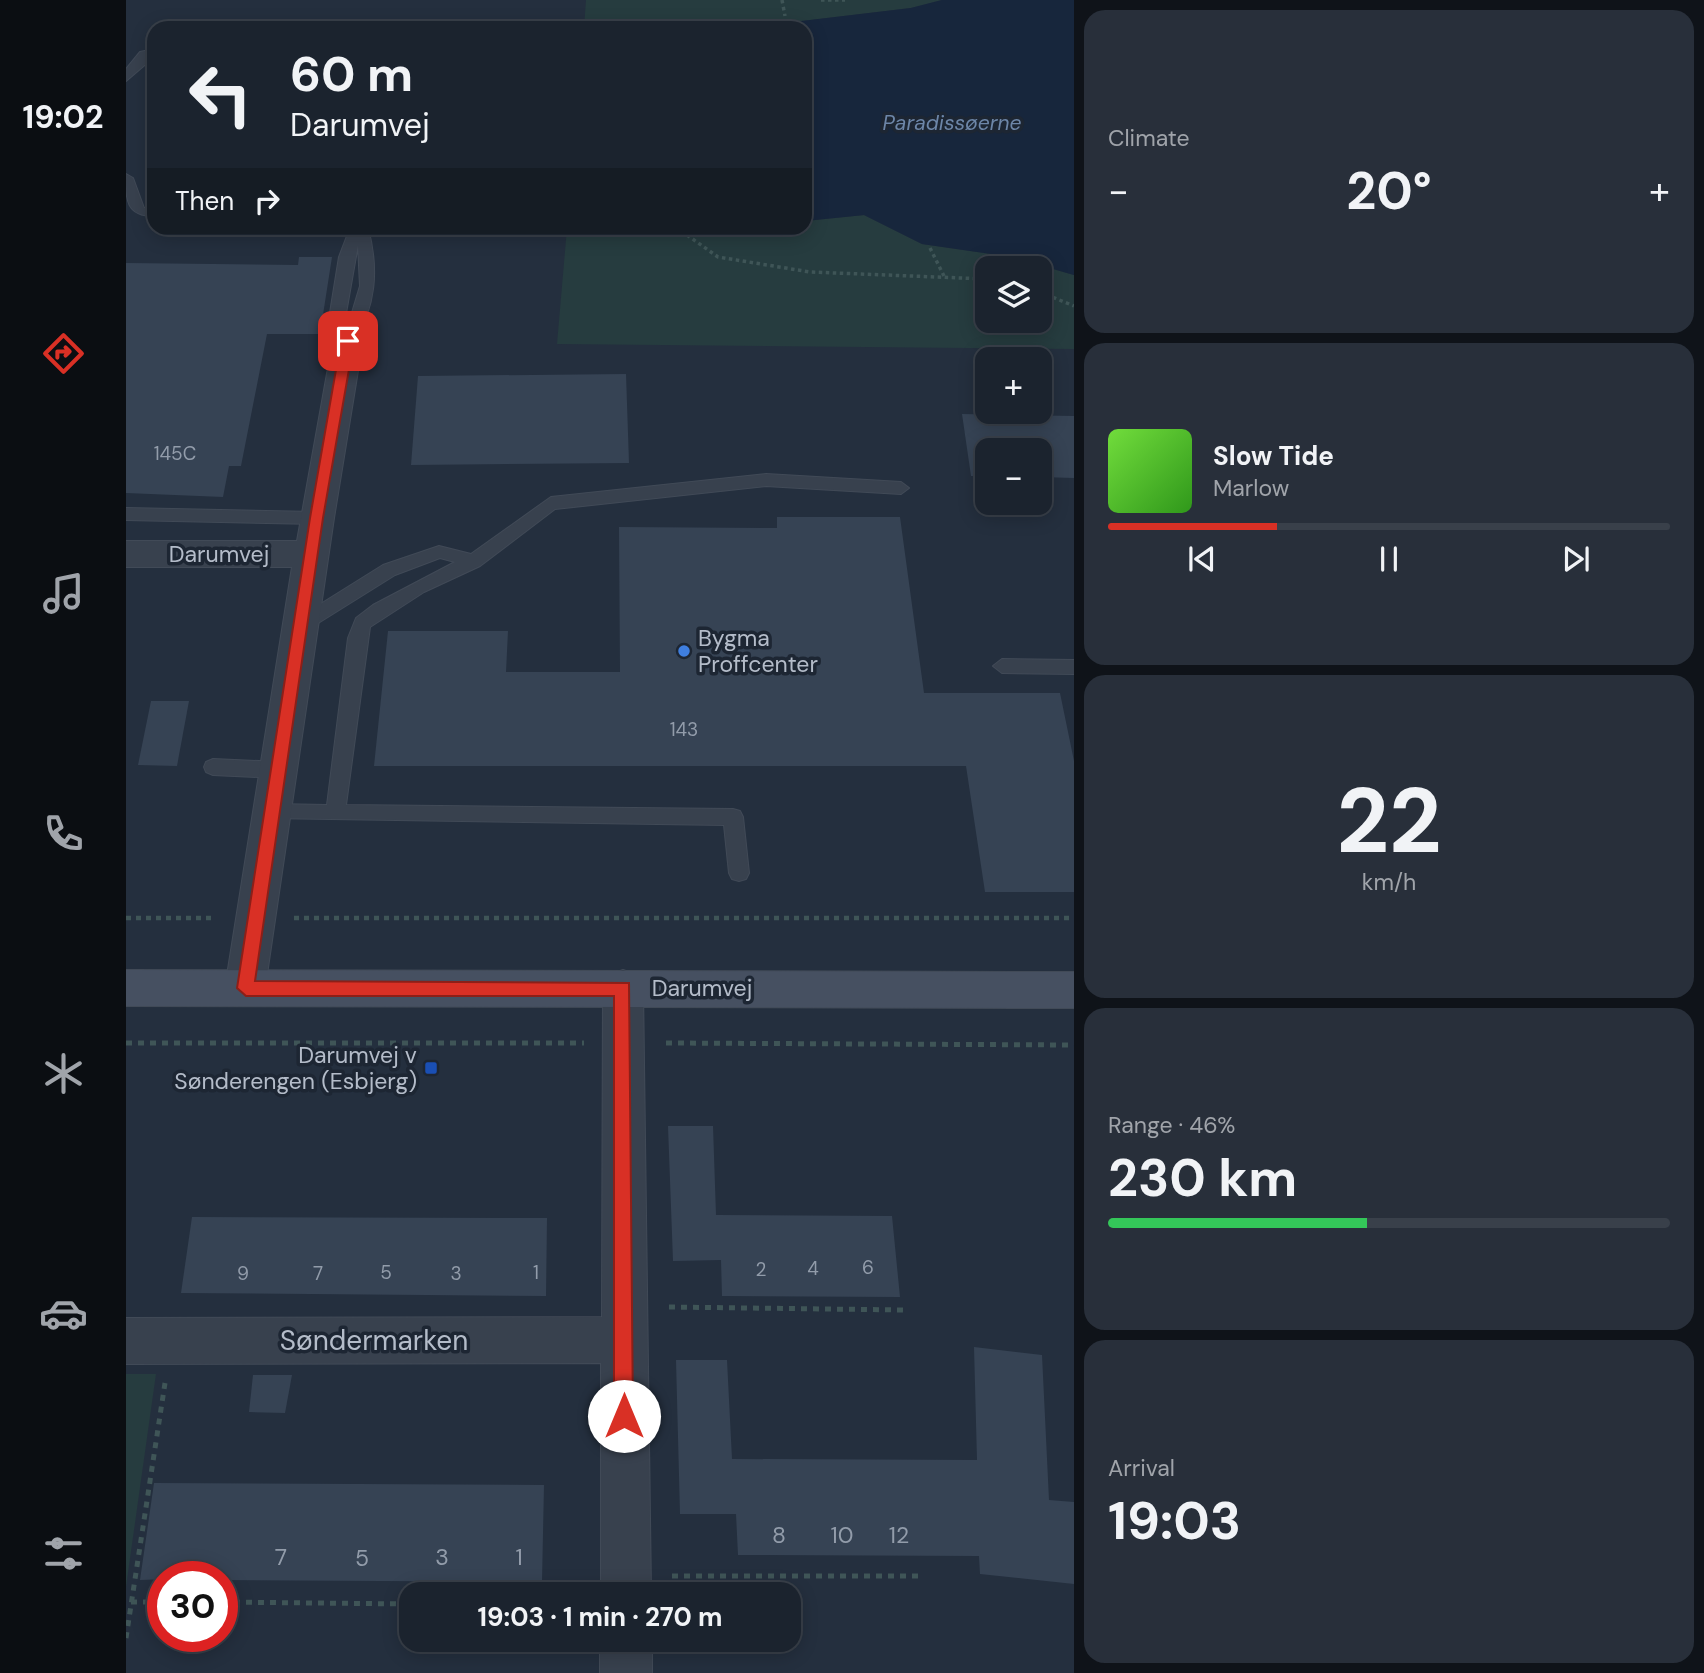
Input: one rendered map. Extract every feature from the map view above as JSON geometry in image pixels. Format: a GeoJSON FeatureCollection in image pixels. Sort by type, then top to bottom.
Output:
{"type":"FeatureCollection","features":[{"type":"Feature","properties":{"kind":"street"},"geometry":{"type":"LineString","coordinates":[[246,988],[317,518],[348,341]]}},
{"type":"Feature","properties":{"kind":"street","name":"Darumvej"},"geometry":{"type":"LineString","coordinates":[[126,554],[312,554]]}},
{"type":"Feature","properties":{"kind":"street","name":"Darumvej"},"geometry":{"type":"LineString","coordinates":[[126,988],[1074,990]]}},
{"type":"Feature","properties":{"kind":"street"},"geometry":{"type":"LineString","coordinates":[[623,988],[626,1582]]}},
{"type":"Feature","properties":{"kind":"street","name":"Søndermarken"},"geometry":{"type":"LineString","coordinates":[[126,1341],[623,1323]]}},
{"type":"Feature","properties":{"kind":"street"},"geometry":{"type":"LineString","coordinates":[[626,1652],[626,1673]]}},
{"type":"Feature","properties":{"kind":"lane"},"geometry":{"type":"LineString","coordinates":[[126,77],[147,55]]}},
{"type":"Feature","properties":{"kind":"lane"},"geometry":{"type":"LineString","coordinates":[[126,178],[139,212],[147,212]]}},
{"type":"Feature","properties":{"kind":"lane"},"geometry":{"type":"LineString","coordinates":[[348,341],[338,318],[346,257],[356,235]]}},
{"type":"Feature","properties":{"kind":"lane"},"geometry":{"type":"LineString","coordinates":[[348,341],[361,320],[370,258],[362,235]]}},
{"type":"Feature","properties":{"kind":"lane"},"geometry":{"type":"LineString","coordinates":[[336,811],[357,638],[362,623],[418,587],[474,561],[551,503],[766,480],[901,488]]}},
{"type":"Feature","properties":{"kind":"lane"},"geometry":{"type":"LineString","coordinates":[[126,514],[317,518]]}},
{"type":"Feature","properties":{"kind":"lane"},"geometry":{"type":"LineString","coordinates":[[301,625],[389,570],[439,552],[474,561]]}},
{"type":"Feature","properties":{"kind":"lane"},"geometry":{"type":"LineString","coordinates":[[1002,666],[1074,667]]}},
{"type":"Feature","properties":{"kind":"lane"},"geometry":{"type":"LineString","coordinates":[[213,767],[279,770]]}},
{"type":"Feature","properties":{"kind":"lane"},"geometry":{"type":"LineString","coordinates":[[273,812],[733,817],[739,873]]}},
{"type":"Feature","properties":{"kind":"path"},"geometry":{"type":"LineString","coordinates":[[782,0],[785,16]]}},
{"type":"Feature","properties":{"kind":"path"},"geometry":{"type":"LineString","coordinates":[[821,0],[845,0]]}},
{"type":"Feature","properties":{"kind":"path"},"geometry":{"type":"LineString","coordinates":[[687,235],[718,257],[750,264],[810,272],[975,278]]}},
{"type":"Feature","properties":{"kind":"path"},"geometry":{"type":"LineString","coordinates":[[930,248],[944,276]]}},
{"type":"Feature","properties":{"kind":"path"},"geometry":{"type":"LineString","coordinates":[[1052,297],[1074,306]]}},
{"type":"Feature","properties":{"kind":"path"},"geometry":{"type":"LineString","coordinates":[[126,918],[1074,918]]}},
{"type":"Feature","properties":{"kind":"path"},"geometry":{"type":"LineString","coordinates":[[623,1323],[906,1310]]}},
{"type":"Feature","properties":{"kind":"path"},"geometry":{"type":"LineString","coordinates":[[126,1638],[171,1341]]}},
{"type":"Feature","properties":{"kind":"path"},"geometry":{"type":"LineString","coordinates":[[724,1582],[919,1576]]}},
{"type":"Feature","properties":{"kind":"path"},"geometry":{"type":"LineString","coordinates":[[131,1602],[147,1602]]}},
{"type":"Feature","properties":{"kind":"path"},"geometry":{"type":"LineString","coordinates":[[238,1602],[399,1604]]}},
{"type":"Feature","properties":{"kind":"green space"},"geometry":{"type":"Polygon","coordinates":[[[586,0],[942,0],[911,8],[802,21],[584,21],[586,0]]]}},
{"type":"Feature","properties":{"kind":"green space"},"geometry":{"type":"Polygon","coordinates":[[[864,215],[922,244],[1005,256],[975,256],[975,333],[1052,333],[1052,269],[1074,275],[1074,349],[557,344],[566,235],[812,235],[812,220],[864,215]]]}},
{"type":"Feature","properties":{"kind":"green space"},"geometry":{"type":"Polygon","coordinates":[[[126,1374],[156,1374],[126,1587],[126,1374]]]}},
{"type":"Feature","properties":{"kind":"water","name":"Paradissøerne"},"geometry":{"type":"Polygon","coordinates":[[[942,0],[1074,0],[1074,275],[1052,269],[1052,256],[1005,256],[922,244],[864,215],[812,220],[812,21],[802,21],[911,8],[942,0]]]}},
{"type":"Feature","properties":{"kind":"building"},"geometry":{"type":"Polygon","coordinates":[[[299,257],[332,257],[320,334],[267,334],[241,466],[229,466],[223,497],[126,493],[126,263],[298,265],[299,257]]]}},
{"type":"Feature","properties":{"kind":"building"},"geometry":{"type":"Polygon","coordinates":[[[626,374],[629,463],[411,465],[418,376],[626,374]]]}},
{"type":"Feature","properties":{"kind":"building"},"geometry":{"type":"Polygon","coordinates":[[[962,414],[975,414],[975,424],[1052,424],[1052,416],[1074,416],[1074,478],[1052,477],[1052,438],[975,438],[975,476],[971,476],[962,414]]]}},
{"type":"Feature","properties":{"kind":"building"},"geometry":{"type":"Polygon","coordinates":[[[777,517],[900,517],[924,693],[1060,693],[1074,761],[1074,892],[985,892],[966,766],[374,766],[388,631],[508,631],[506,672],[620,672],[619,527],[777,528],[777,517]]]}},
{"type":"Feature","properties":{"kind":"building"},"geometry":{"type":"Polygon","coordinates":[[[151,701],[189,701],[177,766],[138,765],[151,701]]]}},
{"type":"Feature","properties":{"kind":"building"},"geometry":{"type":"Polygon","coordinates":[[[668,1126],[713,1126],[716,1215],[892,1216],[900,1297],[722,1296],[721,1260],[673,1261],[668,1126]]]}},
{"type":"Feature","properties":{"kind":"building"},"geometry":{"type":"Polygon","coordinates":[[[192,1217],[547,1218],[546,1296],[181,1293],[192,1217]]]}},
{"type":"Feature","properties":{"kind":"building"},"geometry":{"type":"Polygon","coordinates":[[[974,1347],[1042,1355],[1049,1500],[1074,1502],[1074,1584],[980,1574],[979,1556],[738,1555],[736,1514],[680,1514],[676,1360],[727,1360],[732,1459],[977,1460],[974,1347]]]}},
{"type":"Feature","properties":{"kind":"building"},"geometry":{"type":"Polygon","coordinates":[[[253,1375],[292,1375],[285,1413],[249,1412],[253,1375]]]}},
{"type":"Feature","properties":{"kind":"building"},"geometry":{"type":"Polygon","coordinates":[[[154,1483],[544,1485],[542,1582],[238,1580],[238,1561],[147,1561],[147,1580],[140,1580],[154,1483]]]}},
{"type":"Feature","properties":{"kind":"place","name":"Bygma Proffcenter"},"geometry":{"type":"Point","coordinates":[684,651]}},
{"type":"Feature","properties":{"kind":"place","name":"Darumvej v Sønderengen (Esbjerg)"},"geometry":{"type":"Point","coordinates":[431,1068]}},
{"type":"Feature","properties":{"kind":"route"},"geometry":{"type":"LineString","coordinates":[[348,341],[317,518],[246,988],[623,988],[624,1416]]}}]}
